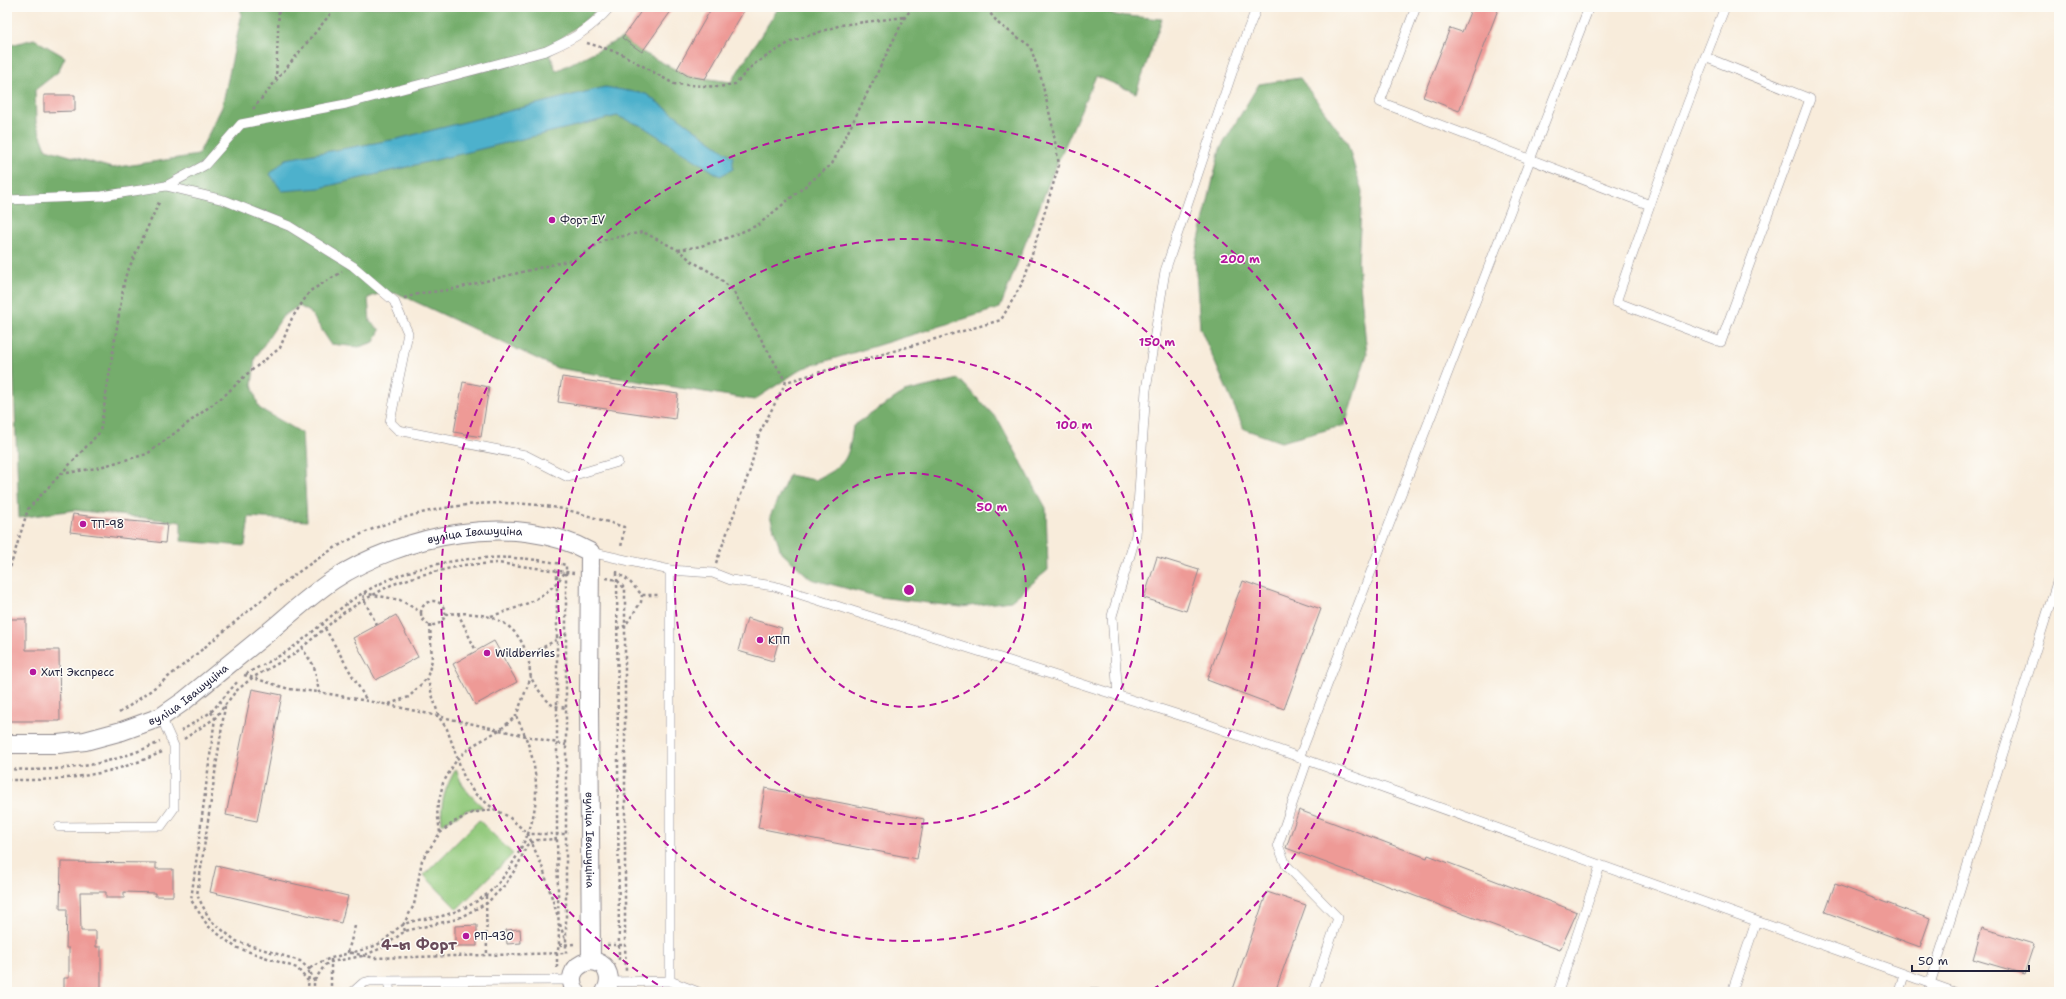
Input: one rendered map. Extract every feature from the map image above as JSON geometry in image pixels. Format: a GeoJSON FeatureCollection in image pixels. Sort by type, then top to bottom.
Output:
{"type":"FeatureCollection","features":[{"type":"Feature","properties":{"kind":"street","name":"вуліца Івашуціна"},"geometry":{"type":"LineString","coordinates":[[7,744],[58,744],[85,741],[122,732],[161,717],[333,580],[372,559],[412,544],[464,532],[509,530],[560,538],[590,552],[589,700],[591,961]]}},
{"type":"Feature","properties":{"kind":"street"},"geometry":{"type":"LineString","coordinates":[[567,983],[577,966],[591,961],[604,967],[615,984]]}},
{"type":"Feature","properties":{"kind":"lane"},"geometry":{"type":"LineString","coordinates":[[7,200],[102,196],[166,186],[205,165],[241,124],[346,104],[546,51],[574,39],[600,19],[610,7]]}},
{"type":"Feature","properties":{"kind":"lane"},"geometry":{"type":"LineString","coordinates":[[1118,696],[1112,616],[1136,535],[1146,390],[1165,271],[1239,52],[1257,7]]}},
{"type":"Feature","properties":{"kind":"lane"},"geometry":{"type":"LineString","coordinates":[[1416,7],[1380,102],[1650,205]]}},
{"type":"Feature","properties":{"kind":"lane"},"geometry":{"type":"LineString","coordinates":[[1313,992],[1338,918],[1286,866],[1278,844],[1303,760],[1589,7]]}},
{"type":"Feature","properties":{"kind":"lane"},"geometry":{"type":"LineString","coordinates":[[1705,57],[1810,99],[1721,342],[1616,302],[1650,205],[1705,57],[1725,7]]}},
{"type":"Feature","properties":{"kind":"lane"},"geometry":{"type":"LineString","coordinates":[[166,186],[224,200],[289,226],[353,266],[394,301],[408,333],[390,422],[398,430],[525,455],[568,477],[618,462]]}},
{"type":"Feature","properties":{"kind":"lane"},"geometry":{"type":"LineString","coordinates":[[590,552],[670,570],[713,573],[731,580],[774,586],[1201,722],[1303,760],[1954,992]]}},
{"type":"Feature","properties":{"kind":"lane"},"geometry":{"type":"LineString","coordinates":[[670,570],[670,981]]}},
{"type":"Feature","properties":{"kind":"lane"},"geometry":{"type":"LineString","coordinates":[[1930,984],[2059,576]]}},
{"type":"Feature","properties":{"kind":"lane"},"geometry":{"type":"LineString","coordinates":[[59,827],[161,826],[174,808],[172,742],[161,717]]}},
{"type":"Feature","properties":{"kind":"lane"},"geometry":{"type":"LineString","coordinates":[[1558,992],[1600,866]]}},
{"type":"Feature","properties":{"kind":"lane"},"geometry":{"type":"LineString","coordinates":[[1732,992],[1756,922]]}},
{"type":"Feature","properties":{"kind":"lane"},"geometry":{"type":"LineString","coordinates":[[1899,992],[1904,975]]}},
{"type":"Feature","properties":{"kind":"lane"},"geometry":{"type":"LineString","coordinates":[[353,992],[363,983],[388,981],[567,983]]}},
{"type":"Feature","properties":{"kind":"lane"},"geometry":{"type":"LineString","coordinates":[[388,981],[390,992]]}},
{"type":"Feature","properties":{"kind":"lane"},"geometry":{"type":"LineString","coordinates":[[615,984],[670,981],[698,992]]}},
{"type":"Feature","properties":{"kind":"path"},"geometry":{"type":"LineString","coordinates":[[276,81],[279,7]]}},
{"type":"Feature","properties":{"kind":"path"},"geometry":{"type":"LineString","coordinates":[[241,124],[336,7]]}},
{"type":"Feature","properties":{"kind":"path"},"geometry":{"type":"LineString","coordinates":[[678,250],[708,244],[758,225],[832,164],[904,17],[912,7]]}},
{"type":"Feature","properties":{"kind":"path"},"geometry":{"type":"LineString","coordinates":[[713,573],[750,470],[759,434],[786,382],[1001,320],[1024,280],[1058,165],[1050,116],[1030,46],[999,24],[985,7]]}},
{"type":"Feature","properties":{"kind":"path"},"geometry":{"type":"LineString","coordinates":[[574,39],[620,53],[674,84],[719,87],[735,84],[754,64],[792,41],[841,25],[904,17]]}},
{"type":"Feature","properties":{"kind":"path"},"geometry":{"type":"LineString","coordinates":[[7,572],[10,568],[28,509],[100,432],[125,277],[166,186]]}},
{"type":"Feature","properties":{"kind":"path"},"geometry":{"type":"LineString","coordinates":[[394,301],[422,293],[449,290],[575,259],[604,240],[643,232],[678,250],[714,274],[732,289],[786,382]]}},
{"type":"Feature","properties":{"kind":"path"},"geometry":{"type":"LineString","coordinates":[[60,474],[96,468],[147,454],[225,395],[247,374],[280,348],[292,318],[310,291],[353,266]]}},
{"type":"Feature","properties":{"kind":"path"},"geometry":{"type":"LineString","coordinates":[[117,714],[326,554],[370,530],[414,514],[464,506],[511,503],[563,509],[624,527],[617,573],[615,984]]}},
{"type":"Feature","properties":{"kind":"path"},"geometry":{"type":"LineString","coordinates":[[7,769],[46,771],[90,766],[172,742],[211,712],[231,687],[244,675],[289,650],[322,623],[363,593],[390,579],[464,559],[498,557],[566,565],[567,983]]}},
{"type":"Feature","properties":{"kind":"path"},"geometry":{"type":"LineString","coordinates":[[7,780],[44,781],[88,777],[135,764],[215,718],[236,691],[252,678],[293,655],[325,629],[373,594],[417,576],[464,565],[498,563],[566,572]]}},
{"type":"Feature","properties":{"kind":"path"},"geometry":{"type":"LineString","coordinates":[[557,571],[557,839],[560,945],[557,954],[567,983]]}},
{"type":"Feature","properties":{"kind":"path"},"geometry":{"type":"LineString","coordinates":[[491,616],[531,603],[557,584],[566,572]]}},
{"type":"Feature","properties":{"kind":"path"},"geometry":{"type":"LineString","coordinates":[[617,573],[628,580],[642,595],[670,595]]}},
{"type":"Feature","properties":{"kind":"path"},"geometry":{"type":"LineString","coordinates":[[615,984],[625,945],[625,589],[617,580]]}},
{"type":"Feature","properties":{"kind":"path"},"geometry":{"type":"LineString","coordinates":[[363,593],[400,600],[421,612],[425,622],[430,625],[440,623],[445,614],[442,605],[432,601],[426,603],[421,612]]}},
{"type":"Feature","properties":{"kind":"path"},"geometry":{"type":"LineString","coordinates":[[363,593],[364,600],[377,625]]}},
{"type":"Feature","properties":{"kind":"path"},"geometry":{"type":"LineString","coordinates":[[617,628],[625,626],[641,602],[642,595]]}},
{"type":"Feature","properties":{"kind":"path"},"geometry":{"type":"LineString","coordinates":[[458,613],[476,651]]}},
{"type":"Feature","properties":{"kind":"path"},"geometry":{"type":"LineString","coordinates":[[445,614],[475,613],[491,616],[509,627],[520,638],[528,656],[531,677],[542,694],[551,704],[566,708]]}},
{"type":"Feature","properties":{"kind":"path"},"geometry":{"type":"LineString","coordinates":[[322,623],[368,702]]}},
{"type":"Feature","properties":{"kind":"path"},"geometry":{"type":"LineString","coordinates":[[389,704],[409,697],[427,678],[432,660],[430,625]]}},
{"type":"Feature","properties":{"kind":"path"},"geometry":{"type":"LineString","coordinates":[[528,656],[566,634]]}},
{"type":"Feature","properties":{"kind":"path"},"geometry":{"type":"LineString","coordinates":[[298,642],[303,647],[314,666],[319,692]]}},
{"type":"Feature","properties":{"kind":"path"},"geometry":{"type":"LineString","coordinates":[[244,675],[289,689],[319,692],[368,702],[389,704],[439,717],[501,729],[526,737],[566,745]]}},
{"type":"Feature","properties":{"kind":"path"},"geometry":{"type":"LineString","coordinates":[[440,833],[437,810],[443,784],[457,759],[472,746],[501,729],[516,716],[531,677]]}},
{"type":"Feature","properties":{"kind":"path"},"geometry":{"type":"LineString","coordinates":[[427,678],[439,717],[447,729],[464,777],[474,793],[494,809],[509,817],[528,834],[543,869],[566,944]]}},
{"type":"Feature","properties":{"kind":"path"},"geometry":{"type":"LineString","coordinates":[[225,705],[197,895],[210,920],[236,941],[300,961],[309,969],[314,981],[314,992]]}},
{"type":"Feature","properties":{"kind":"path"},"geometry":{"type":"LineString","coordinates":[[211,712],[215,718],[191,900],[208,926],[235,947],[298,968],[308,981]]}},
{"type":"Feature","properties":{"kind":"path"},"geometry":{"type":"LineString","coordinates":[[403,925],[457,911],[486,896],[504,879],[528,834],[535,814],[537,785],[526,737],[516,716]]}},
{"type":"Feature","properties":{"kind":"path"},"geometry":{"type":"LineString","coordinates":[[309,969],[331,957],[376,946],[403,925],[414,905],[422,860],[440,833],[454,822],[472,813],[494,809]]}},
{"type":"Feature","properties":{"kind":"path"},"geometry":{"type":"LineString","coordinates":[[528,834],[566,834]]}},
{"type":"Feature","properties":{"kind":"path"},"geometry":{"type":"LineString","coordinates":[[314,981],[325,965],[331,962],[362,956],[382,948],[405,932],[457,919],[487,903],[505,885],[518,865],[527,845],[532,842],[557,839]]}},
{"type":"Feature","properties":{"kind":"path"},"geometry":{"type":"LineString","coordinates":[[486,896],[487,956]]}},
{"type":"Feature","properties":{"kind":"path"},"geometry":{"type":"LineString","coordinates":[[403,925],[405,932]]}},
{"type":"Feature","properties":{"kind":"path"},"geometry":{"type":"LineString","coordinates":[[348,952],[355,926]]}},
{"type":"Feature","properties":{"kind":"path"},"geometry":{"type":"LineString","coordinates":[[348,952],[375,958],[566,954]]}},
{"type":"Feature","properties":{"kind":"path"},"geometry":{"type":"LineString","coordinates":[[331,957],[331,992]]}},
{"type":"Feature","properties":{"kind":"path"},"geometry":{"type":"LineString","coordinates":[[308,992],[309,969]]}},
{"type":"Feature","properties":{"kind":"green space"},"geometry":{"type":"Polygon","coordinates":[[[241,7],[598,7],[592,15],[563,37],[550,54],[556,71],[622,38],[642,52],[688,76],[731,82],[779,7],[1100,7],[1115,15],[1162,19],[1136,93],[1096,76],[1052,175],[1000,308],[803,368],[754,400],[557,368],[399,294],[383,292],[368,298],[370,322],[380,330],[374,342],[359,347],[331,344],[310,312],[299,306],[283,316],[255,358],[252,385],[259,408],[302,433],[307,521],[249,517],[245,546],[181,541],[181,522],[74,510],[19,518],[7,190],[7,46],[34,39],[65,57],[58,72],[35,90],[36,123],[46,149],[112,168],[198,155],[222,107],[241,18],[241,7]]]}},
{"type":"Feature","properties":{"kind":"green space"},"geometry":{"type":"Polygon","coordinates":[[[1300,78],[1347,142],[1362,192],[1358,263],[1367,354],[1345,425],[1281,442],[1244,429],[1200,328],[1195,257],[1220,149],[1259,84],[1300,78]]]}},
{"type":"Feature","properties":{"kind":"green space"},"geometry":{"type":"Polygon","coordinates":[[[959,379],[999,421],[1046,508],[1048,570],[1011,601],[961,607],[879,597],[811,579],[781,552],[770,516],[789,475],[815,480],[826,475],[840,465],[844,460],[849,447],[853,426],[904,392],[959,379]]]}},
{"type":"Feature","properties":{"kind":"green space"},"geometry":{"type":"Polygon","coordinates":[[[456,769],[460,781],[466,790],[483,807],[467,810],[442,824],[444,795],[456,769]]]}},
{"type":"Feature","properties":{"kind":"green space"},"geometry":{"type":"Polygon","coordinates":[[[479,820],[513,854],[457,909],[424,875],[479,820]]]}},
{"type":"Feature","properties":{"kind":"water"},"geometry":{"type":"Polygon","coordinates":[[[605,87],[646,94],[733,157],[733,169],[720,176],[642,126],[617,116],[320,188],[282,191],[270,174],[286,159],[397,139],[605,87]]]}},
{"type":"Feature","properties":{"kind":"building"},"geometry":{"type":"Polygon","coordinates":[[[644,7],[674,7],[642,52],[622,38],[644,7]]]}},
{"type":"Feature","properties":{"kind":"building"},"geometry":{"type":"Polygon","coordinates":[[[712,7],[746,7],[705,79],[688,76],[677,69],[712,7]]]}},
{"type":"Feature","properties":{"kind":"building"},"geometry":{"type":"Polygon","coordinates":[[[1472,7],[1499,7],[1459,111],[1423,97],[1450,28],[1462,32],[1472,7]]]}},
{"type":"Feature","properties":{"kind":"building"},"geometry":{"type":"Polygon","coordinates":[[[44,95],[75,95],[75,111],[44,112],[44,95]]]}},
{"type":"Feature","properties":{"kind":"building"},"geometry":{"type":"Polygon","coordinates":[[[562,377],[678,394],[675,419],[558,402],[562,377]]]}},
{"type":"Feature","properties":{"kind":"building"},"geometry":{"type":"Polygon","coordinates":[[[463,382],[489,387],[481,437],[454,432],[463,382]]]}},
{"type":"Feature","properties":{"kind":"building"},"geometry":{"type":"Polygon","coordinates":[[[73,514],[117,520],[167,524],[165,543],[70,532],[73,514]]]}},
{"type":"Feature","properties":{"kind":"building"},"geometry":{"type":"Polygon","coordinates":[[[1157,557],[1199,570],[1186,611],[1144,598],[1157,557]]]}},
{"type":"Feature","properties":{"kind":"building"},"geometry":{"type":"Polygon","coordinates":[[[1243,581],[1321,609],[1284,709],[1207,680],[1243,581]]]}},
{"type":"Feature","properties":{"kind":"building"},"geometry":{"type":"Polygon","coordinates":[[[396,615],[418,657],[376,680],[353,638],[396,615]]]}},
{"type":"Feature","properties":{"kind":"building","name":"КПП"},"geometry":{"type":"Polygon","coordinates":[[[747,618],[782,628],[773,661],[738,651],[747,618]]]}},
{"type":"Feature","properties":{"kind":"building","name":"Хит! Экспресс"},"geometry":{"type":"Polygon","coordinates":[[[7,619],[26,619],[26,650],[59,650],[60,721],[7,721],[7,619]]]}},
{"type":"Feature","properties":{"kind":"building"},"geometry":{"type":"Polygon","coordinates":[[[494,641],[517,682],[475,705],[453,664],[494,641]]]}},
{"type":"Feature","properties":{"kind":"building"},"geometry":{"type":"Polygon","coordinates":[[[252,689],[282,695],[257,821],[226,815],[252,689]]]}},
{"type":"Feature","properties":{"kind":"building"},"geometry":{"type":"Polygon","coordinates":[[[765,788],[924,819],[917,859],[758,828],[765,788]]]}},
{"type":"Feature","properties":{"kind":"building"},"geometry":{"type":"Polygon","coordinates":[[[1299,810],[1427,858],[1428,855],[1577,912],[1560,950],[1286,848],[1299,810]]]}},
{"type":"Feature","properties":{"kind":"building"},"geometry":{"type":"Polygon","coordinates":[[[61,862],[156,863],[156,869],[173,869],[173,896],[155,896],[155,893],[124,892],[124,898],[106,898],[106,892],[80,892],[81,931],[96,931],[96,947],[101,947],[101,992],[64,992],[64,978],[69,978],[69,948],[66,948],[67,909],[60,909],[61,862]]]}},
{"type":"Feature","properties":{"kind":"building"},"geometry":{"type":"Polygon","coordinates":[[[216,866],[348,896],[341,923],[210,892],[216,866]]]}},
{"type":"Feature","properties":{"kind":"building"},"geometry":{"type":"Polygon","coordinates":[[[1835,884],[1930,919],[1920,947],[1825,912],[1835,884]]]}},
{"type":"Feature","properties":{"kind":"building"},"geometry":{"type":"Polygon","coordinates":[[[1267,892],[1306,905],[1275,992],[1232,992],[1267,892]]]}},
{"type":"Feature","properties":{"kind":"building","name":"РП-930"},"geometry":{"type":"Polygon","coordinates":[[[477,925],[477,946],[455,946],[455,926],[477,925]]]}},
{"type":"Feature","properties":{"kind":"building"},"geometry":{"type":"Polygon","coordinates":[[[1982,928],[2034,944],[2024,974],[1973,959],[1982,928]]]}},
{"type":"Feature","properties":{"kind":"building"},"geometry":{"type":"Polygon","coordinates":[[[520,929],[521,943],[507,944],[506,930],[520,929]]]}},
{"type":"Feature","properties":{"kind":"place","name":"Форт IV"},"geometry":{"type":"Point","coordinates":[552,220]}},
{"type":"Feature","properties":{"kind":"place","name":"ТП-98"},"geometry":{"type":"Point","coordinates":[83,524]}},
{"type":"Feature","properties":{"kind":"place","name":"КПП"},"geometry":{"type":"Point","coordinates":[760,640]}},
{"type":"Feature","properties":{"kind":"place","name":"Wildberries"},"geometry":{"type":"Point","coordinates":[487,653]}},
{"type":"Feature","properties":{"kind":"place","name":"Хит! Экспресс"},"geometry":{"type":"Point","coordinates":[33,672]}},
{"type":"Feature","properties":{"kind":"place","name":"РП-930"},"geometry":{"type":"Point","coordinates":[466,936]}},
{"type":"Feature","properties":{"kind":"district","name":"4-ы Форт"},"geometry":{"type":"Point","coordinates":[419,945]}}]}
